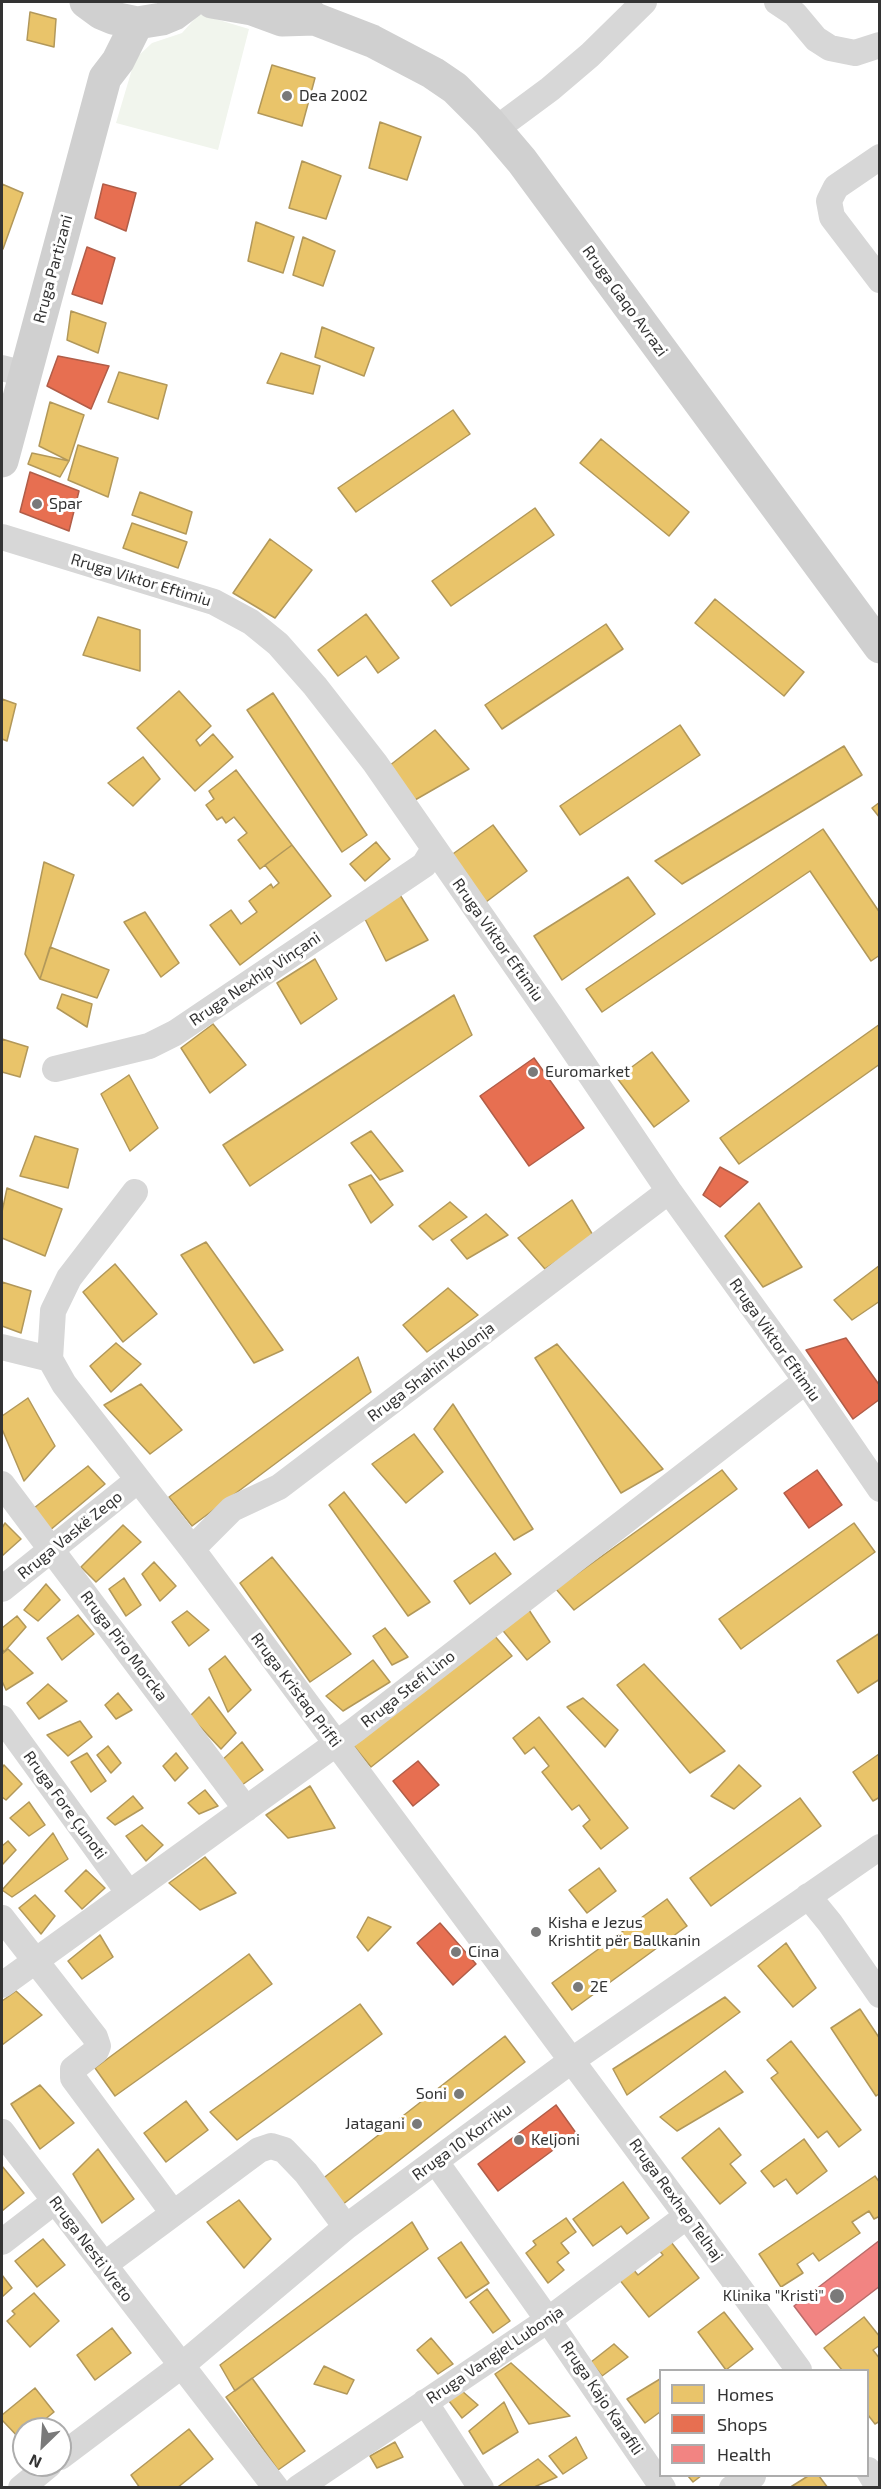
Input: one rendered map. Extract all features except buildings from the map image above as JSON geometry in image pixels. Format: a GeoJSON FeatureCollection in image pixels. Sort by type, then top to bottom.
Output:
{"type":"FeatureCollection","features":[{"type":"Feature","properties":{"kind":"main road"},"geometry":{"type":"LineString","coordinates":[[94,7],[119,20],[137,23],[162,19],[174,14],[190,2]]}},
{"type":"Feature","properties":{"kind":"main road","name":"Rruga Gaqo Avrazi"},"geometry":{"type":"LineString","coordinates":[[212,2],[252,9],[282,20],[305,10],[434,73],[463,96],[496,129],[533,175],[879,647]]}},
{"type":"Feature","properties":{"kind":"main road","name":"Rruga Partizani"},"geometry":{"type":"LineString","coordinates":[[94,7],[105,78]]}},
{"type":"Feature","properties":{"kind":"main road","name":"Rruga Partizani"},"geometry":{"type":"LineString","coordinates":[[2,461],[13,371],[105,78],[118,62],[137,23]]}},
{"type":"Feature","properties":{"kind":"street"},"geometry":{"type":"LineString","coordinates":[[496,129],[550,89],[590,55],[644,2]]}},
{"type":"Feature","properties":{"kind":"street"},"geometry":{"type":"LineString","coordinates":[[777,2],[795,14],[816,39],[830,48],[855,53],[879,45]]}},
{"type":"Feature","properties":{"kind":"street"},"geometry":{"type":"LineString","coordinates":[[879,157],[836,187],[829,201],[832,217],[879,280]]}},
{"type":"Feature","properties":{"kind":"street","name":"Rruga Viktor Eftimiu"},"geometry":{"type":"LineString","coordinates":[[2,537],[214,602],[251,622],[278,644],[315,686],[375,763],[669,1191],[806,1381],[879,1489]]}},
{"type":"Feature","properties":{"kind":"street","name":"Rruga Nexhip Vinçani"},"geometry":{"type":"LineString","coordinates":[[55,1069],[149,1046],[175,1033],[424,865],[434,849]]}},
{"type":"Feature","properties":{"kind":"street","name":"Rruga Shahin Kolonja"},"geometry":{"type":"LineString","coordinates":[[192,1549],[232,1509],[279,1487],[669,1191]]}},
{"type":"Feature","properties":{"kind":"street"},"geometry":{"type":"LineString","coordinates":[[2,1347],[50,1359],[53,1311],[69,1278],[135,1192]]}},
{"type":"Feature","properties":{"kind":"street","name":"Rruga Kristaq Prifti"},"geometry":{"type":"LineString","coordinates":[[50,1359],[64,1384],[192,1549],[571,2061]]}},
{"type":"Feature","properties":{"kind":"street","name":"Rruga Stefi Lino"},"geometry":{"type":"LineString","coordinates":[[2,1985],[336,1744],[806,1381]]}},
{"type":"Feature","properties":{"kind":"street","name":"Rruga Vaskë Zeqo"},"geometry":{"type":"LineString","coordinates":[[2,1589],[138,1480]]}},
{"type":"Feature","properties":{"kind":"street","name":"Rruga Piro Morcka"},"geometry":{"type":"LineString","coordinates":[[2,1484],[246,1809]]}},
{"type":"Feature","properties":{"kind":"street","name":"Rruga Fore Çunoti"},"geometry":{"type":"LineString","coordinates":[[2,1718],[128,1892]]}},
{"type":"Feature","properties":{"kind":"street","name":"Rruga 10 Korriku"},"geometry":{"type":"LineString","coordinates":[[72,2448],[181,2366],[345,2228],[571,2061],[879,1847]]}},
{"type":"Feature","properties":{"kind":"street"},"geometry":{"type":"LineString","coordinates":[[808,1896],[879,1995]]}},
{"type":"Feature","properties":{"kind":"street"},"geometry":{"type":"LineString","coordinates":[[2,1918],[34,1962],[95,2037],[98,2046],[96,2051],[73,2069],[73,2078],[173,2214]]}},
{"type":"Feature","properties":{"kind":"street","name":"Rruga Rexhep Telhaj"},"geometry":{"type":"LineString","coordinates":[[571,2061],[798,2369]]}},
{"type":"Feature","properties":{"kind":"street","name":"Rruga Nesti Vreto"},"geometry":{"type":"LineString","coordinates":[[2,2132],[276,2487]]}},
{"type":"Feature","properties":{"kind":"street"},"geometry":{"type":"LineString","coordinates":[[104,2265],[259,2150],[271,2146],[284,2150],[306,2173],[345,2228]]}},
{"type":"Feature","properties":{"kind":"street","name":"Rruga Kajo Karafili"},"geometry":{"type":"LineString","coordinates":[[436,2162],[663,2487]]}},
{"type":"Feature","properties":{"kind":"street"},"geometry":{"type":"LineString","coordinates":[[2,2242],[55,2201]]}},
{"type":"Feature","properties":{"kind":"street","name":"Rruga Vangjel Lubonja"},"geometry":{"type":"LineString","coordinates":[[298,2487],[548,2320],[687,2216]]}},
{"type":"Feature","properties":{"kind":"street"},"geometry":{"type":"LineString","coordinates":[[425,2402],[481,2487]]}},
{"type":"Feature","properties":{"kind":"street"},"geometry":{"type":"LineString","coordinates":[[869,2473],[879,2487]]}},
{"type":"Feature","properties":{"kind":"street"},"geometry":{"type":"LineString","coordinates":[[21,2487],[34,2477]]}},
{"type":"Feature","properties":{"kind":"street"},"geometry":{"type":"LineString","coordinates":[[732,2487],[750,2477]]}},
{"type":"Feature","properties":{"kind":"shaded area"},"geometry":{"type":"Polygon","coordinates":[[[199,14],[249,29],[218,150],[116,123],[135,59],[152,43],[182,33],[199,14]]]}},
{"type":"Feature","properties":{"kind":"place","name":"Dea 2002"},"geometry":{"type":"Point","coordinates":[287,96]}},
{"type":"Feature","properties":{"kind":"place","name":"Spar"},"geometry":{"type":"Point","coordinates":[37,504]}},
{"type":"Feature","properties":{"kind":"place","name":"Euromarket"},"geometry":{"type":"Point","coordinates":[533,1072]}},
{"type":"Feature","properties":{"kind":"place","name":"Kisha e Jezus Krishtit për Ballkanin"},"geometry":{"type":"Point","coordinates":[536,1932]}},
{"type":"Feature","properties":{"kind":"place","name":"Cina"},"geometry":{"type":"Point","coordinates":[456,1952]}},
{"type":"Feature","properties":{"kind":"place","name":"2E"},"geometry":{"type":"Point","coordinates":[578,1987]}},
{"type":"Feature","properties":{"kind":"place","name":"Soni"},"geometry":{"type":"Point","coordinates":[459,2094]}},
{"type":"Feature","properties":{"kind":"place","name":"Jatagani"},"geometry":{"type":"Point","coordinates":[417,2124]}},
{"type":"Feature","properties":{"kind":"place","name":"Keljoni"},"geometry":{"type":"Point","coordinates":[519,2140]}},
{"type":"Feature","properties":{"kind":"place","name":"Klinika \"Kristi\""},"geometry":{"type":"Point","coordinates":[837,2296]}}]}
